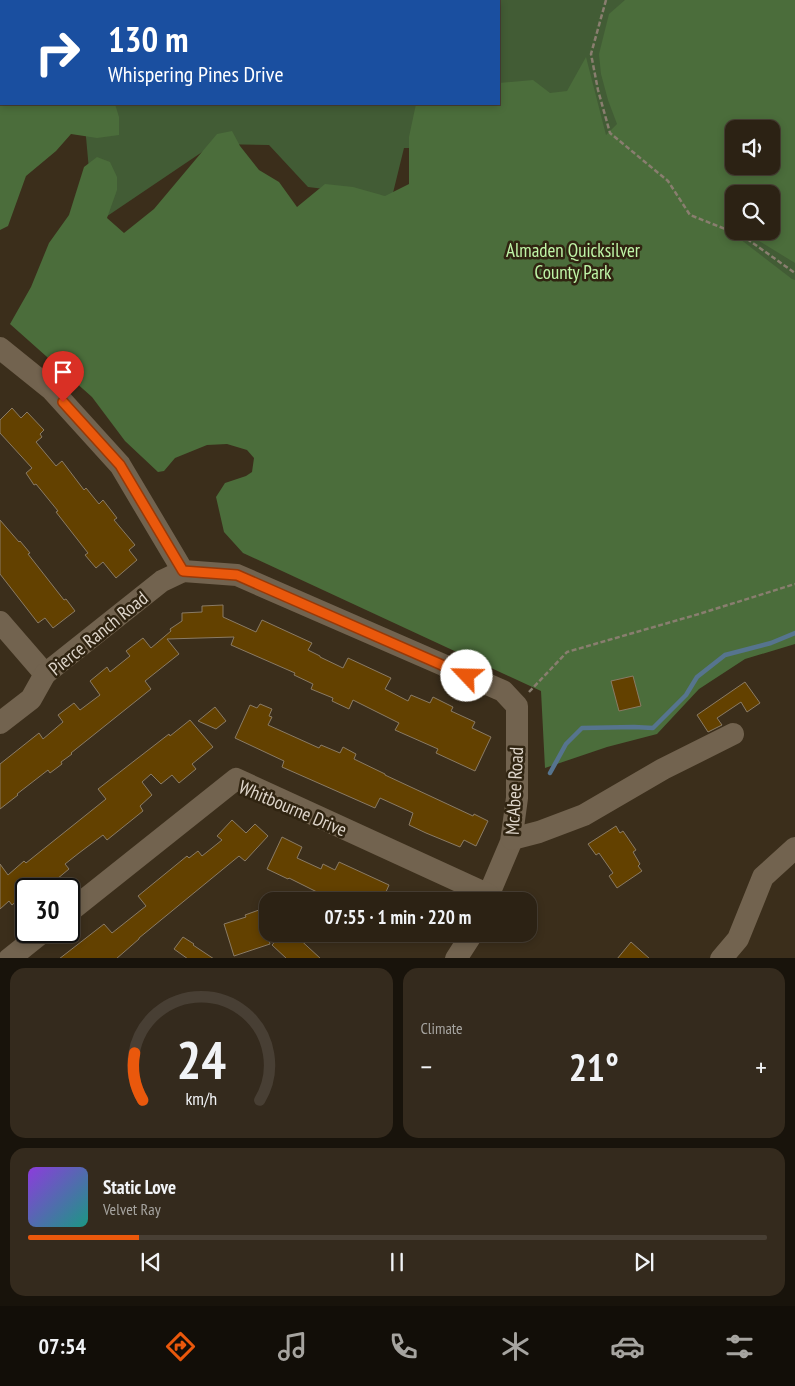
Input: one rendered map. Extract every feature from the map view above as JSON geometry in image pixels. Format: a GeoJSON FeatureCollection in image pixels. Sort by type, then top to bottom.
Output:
{"type":"FeatureCollection","features":[{"type":"Feature","properties":{"kind":"street"},"geometry":{"type":"LineString","coordinates":[[0,348],[52,390],[120,465],[183,571],[237,575],[503,691],[517,706]]}},
{"type":"Feature","properties":{"kind":"street","name":"Pierce Ranch Road"},"geometry":{"type":"LineString","coordinates":[[0,724],[31,699],[45,674],[162,581],[183,571]]}},
{"type":"Feature","properties":{"kind":"street"},"geometry":{"type":"LineString","coordinates":[[0,622],[45,674]]}},
{"type":"Feature","properties":{"kind":"street","name":"McAbee Road"},"geometry":{"type":"LineString","coordinates":[[490,892],[512,839],[517,798],[517,706]]}},
{"type":"Feature","properties":{"kind":"street"},"geometry":{"type":"LineString","coordinates":[[512,839],[539,832],[584,815],[662,769],[733,734]]}},
{"type":"Feature","properties":{"kind":"street","name":"Whitbourne Drive"},"geometry":{"type":"LineString","coordinates":[[80,903],[236,780],[475,892]]}},
{"type":"Feature","properties":{"kind":"street"},"geometry":{"type":"LineString","coordinates":[[721,958],[738,939],[763,877],[795,848]]}},
{"type":"Feature","properties":{"kind":"street"},"geometry":{"type":"LineString","coordinates":[[456,958],[467,942]]}},
{"type":"Feature","properties":{"kind":"street"},"geometry":{"type":"LineString","coordinates":[[11,958],[29,943]]}},
{"type":"Feature","properties":{"kind":"path"},"geometry":{"type":"LineString","coordinates":[[606,0],[591,54],[598,90],[610,133],[668,181],[690,216],[743,236],[795,273]]}},
{"type":"Feature","properties":{"kind":"path"},"geometry":{"type":"LineString","coordinates":[[517,706],[567,652],[795,584]]}},
{"type":"Feature","properties":{"kind":"green space","name":"Almaden Quicksilver County Park"},"geometry":{"type":"Polygon","coordinates":[[[500,0],[795,0],[795,436],[412,148],[404,148],[392,197],[308,187],[269,145],[214,144],[94,225],[83,105],[500,105],[500,0]]]}},
{"type":"Feature","properties":{"kind":"green space"},"geometry":{"type":"Polygon","coordinates":[[[625,0],[795,0],[795,263],[758,240],[780,240],[780,185],[725,185],[725,240],[741,240],[795,280],[795,644],[745,659],[699,689],[657,734],[607,747],[545,768],[541,691],[243,553],[224,532],[216,497],[225,483],[252,472],[254,458],[247,450],[227,444],[207,445],[175,458],[164,471],[158,472],[125,441],[92,397],[10,324],[31,287],[49,243],[69,215],[84,167],[97,157],[110,162],[117,177],[117,190],[107,218],[124,233],[154,209],[217,134],[232,131],[240,146],[259,170],[279,182],[297,207],[325,184],[353,187],[385,196],[409,184],[409,137],[416,105],[500,105],[500,83],[533,80],[550,93],[567,91],[586,57],[606,135],[617,124],[601,74],[599,54],[609,14],[625,0]]]}},
{"type":"Feature","properties":{"kind":"green space"},"geometry":{"type":"Polygon","coordinates":[[[0,105],[115,105],[119,117],[119,135],[97,138],[71,134],[56,151],[26,176],[8,226],[0,230],[0,105]]]}},
{"type":"Feature","properties":{"kind":"building"},"geometry":{"type":"Polygon","coordinates":[[[12,408],[21,418],[27,412],[44,430],[40,434],[42,437],[36,442],[56,466],[62,461],[84,490],[86,488],[99,504],[103,500],[117,518],[114,520],[135,545],[129,550],[137,560],[116,578],[103,562],[96,568],[85,555],[88,553],[56,512],[58,511],[36,484],[34,485],[26,473],[32,468],[0,433],[0,420],[12,408]]]}},
{"type":"Feature","properties":{"kind":"building"},"geometry":{"type":"Polygon","coordinates":[[[0,520],[30,553],[28,554],[75,611],[53,628],[45,618],[38,623],[0,574],[0,520]]]}},
{"type":"Feature","properties":{"kind":"building"},"geometry":{"type":"Polygon","coordinates":[[[223,605],[223,617],[256,632],[262,620],[312,643],[308,650],[343,668],[348,658],[391,678],[385,689],[408,701],[411,695],[430,703],[433,697],[453,707],[451,711],[475,722],[472,728],[491,737],[475,771],[436,753],[438,749],[395,730],[399,723],[353,700],[349,709],[332,701],[333,698],[311,689],[313,684],[294,675],[295,673],[231,645],[234,637],[167,639],[179,654],[145,681],[151,689],[71,753],[61,762],[62,764],[50,773],[48,770],[0,809],[0,764],[39,733],[43,739],[63,722],[58,715],[74,703],[80,710],[100,695],[90,681],[107,667],[110,672],[130,656],[126,651],[143,638],[151,648],[171,631],[170,629],[182,621],[182,613],[202,612],[202,606],[223,605]]]}},
{"type":"Feature","properties":{"kind":"building"},"geometry":{"type":"Polygon","coordinates":[[[633,676],[641,706],[619,711],[611,681],[633,676]]]}},
{"type":"Feature","properties":{"kind":"building"},"geometry":{"type":"Polygon","coordinates":[[[745,682],[760,703],[747,712],[741,702],[717,718],[722,725],[708,732],[697,715],[745,682]]]}},
{"type":"Feature","properties":{"kind":"building"},"geometry":{"type":"Polygon","coordinates":[[[260,704],[272,709],[269,716],[272,717],[268,725],[319,748],[321,745],[340,753],[343,747],[356,754],[354,759],[385,775],[473,816],[474,814],[488,821],[476,846],[464,840],[460,847],[426,833],[409,825],[413,813],[380,798],[375,808],[282,767],[284,761],[235,738],[250,705],[257,708],[260,704]]]}},
{"type":"Feature","properties":{"kind":"building"},"geometry":{"type":"Polygon","coordinates":[[[215,707],[226,721],[216,729],[198,721],[215,707]]]}},
{"type":"Feature","properties":{"kind":"building"},"geometry":{"type":"Polygon","coordinates":[[[190,720],[213,747],[192,764],[196,769],[179,783],[172,775],[161,784],[151,774],[142,782],[152,795],[140,806],[143,811],[107,840],[103,835],[65,864],[69,869],[58,878],[15,878],[15,902],[12,905],[9,901],[0,909],[0,864],[8,875],[24,861],[26,863],[106,799],[98,789],[169,734],[170,736],[190,720]]]}},
{"type":"Feature","properties":{"kind":"building"},"geometry":{"type":"Polygon","coordinates":[[[232,820],[246,833],[255,824],[268,836],[245,861],[239,856],[117,958],[60,958],[104,924],[112,933],[146,906],[138,896],[187,856],[189,858],[198,851],[202,856],[222,840],[217,836],[232,820]]]}},
{"type":"Feature","properties":{"kind":"building"},"geometry":{"type":"Polygon","coordinates":[[[616,826],[620,833],[623,831],[636,850],[633,852],[642,871],[617,888],[609,876],[613,873],[599,853],[596,855],[588,844],[616,826]]]}},
{"type":"Feature","properties":{"kind":"building"},"geometry":{"type":"Polygon","coordinates":[[[282,837],[302,847],[297,858],[321,869],[323,864],[335,870],[339,862],[389,885],[386,892],[317,892],[267,869],[282,837]]]}},
{"type":"Feature","properties":{"kind":"building"},"geometry":{"type":"Polygon","coordinates":[[[259,910],[259,942],[269,942],[270,944],[234,956],[224,924],[246,917],[245,915],[259,910]]]}},
{"type":"Feature","properties":{"kind":"building"},"geometry":{"type":"Polygon","coordinates":[[[183,937],[212,958],[187,958],[174,949],[183,937]]]}},
{"type":"Feature","properties":{"kind":"building"},"geometry":{"type":"Polygon","coordinates":[[[275,942],[303,942],[320,958],[286,958],[272,945],[275,942]]]}},
{"type":"Feature","properties":{"kind":"building"},"geometry":{"type":"Polygon","coordinates":[[[631,942],[649,958],[618,958],[631,942]]]}},
{"type":"Feature","properties":{"kind":"waterway"},"geometry":{"type":"LineString","coordinates":[[550,773],[566,744],[582,728],[653,728],[686,695],[697,677],[725,655],[771,643],[795,633]]}},
{"type":"Feature","properties":{"kind":"route"},"geometry":{"type":"LineString","coordinates":[[63,402],[120,465],[183,571],[237,575],[467,676]]}}]}
